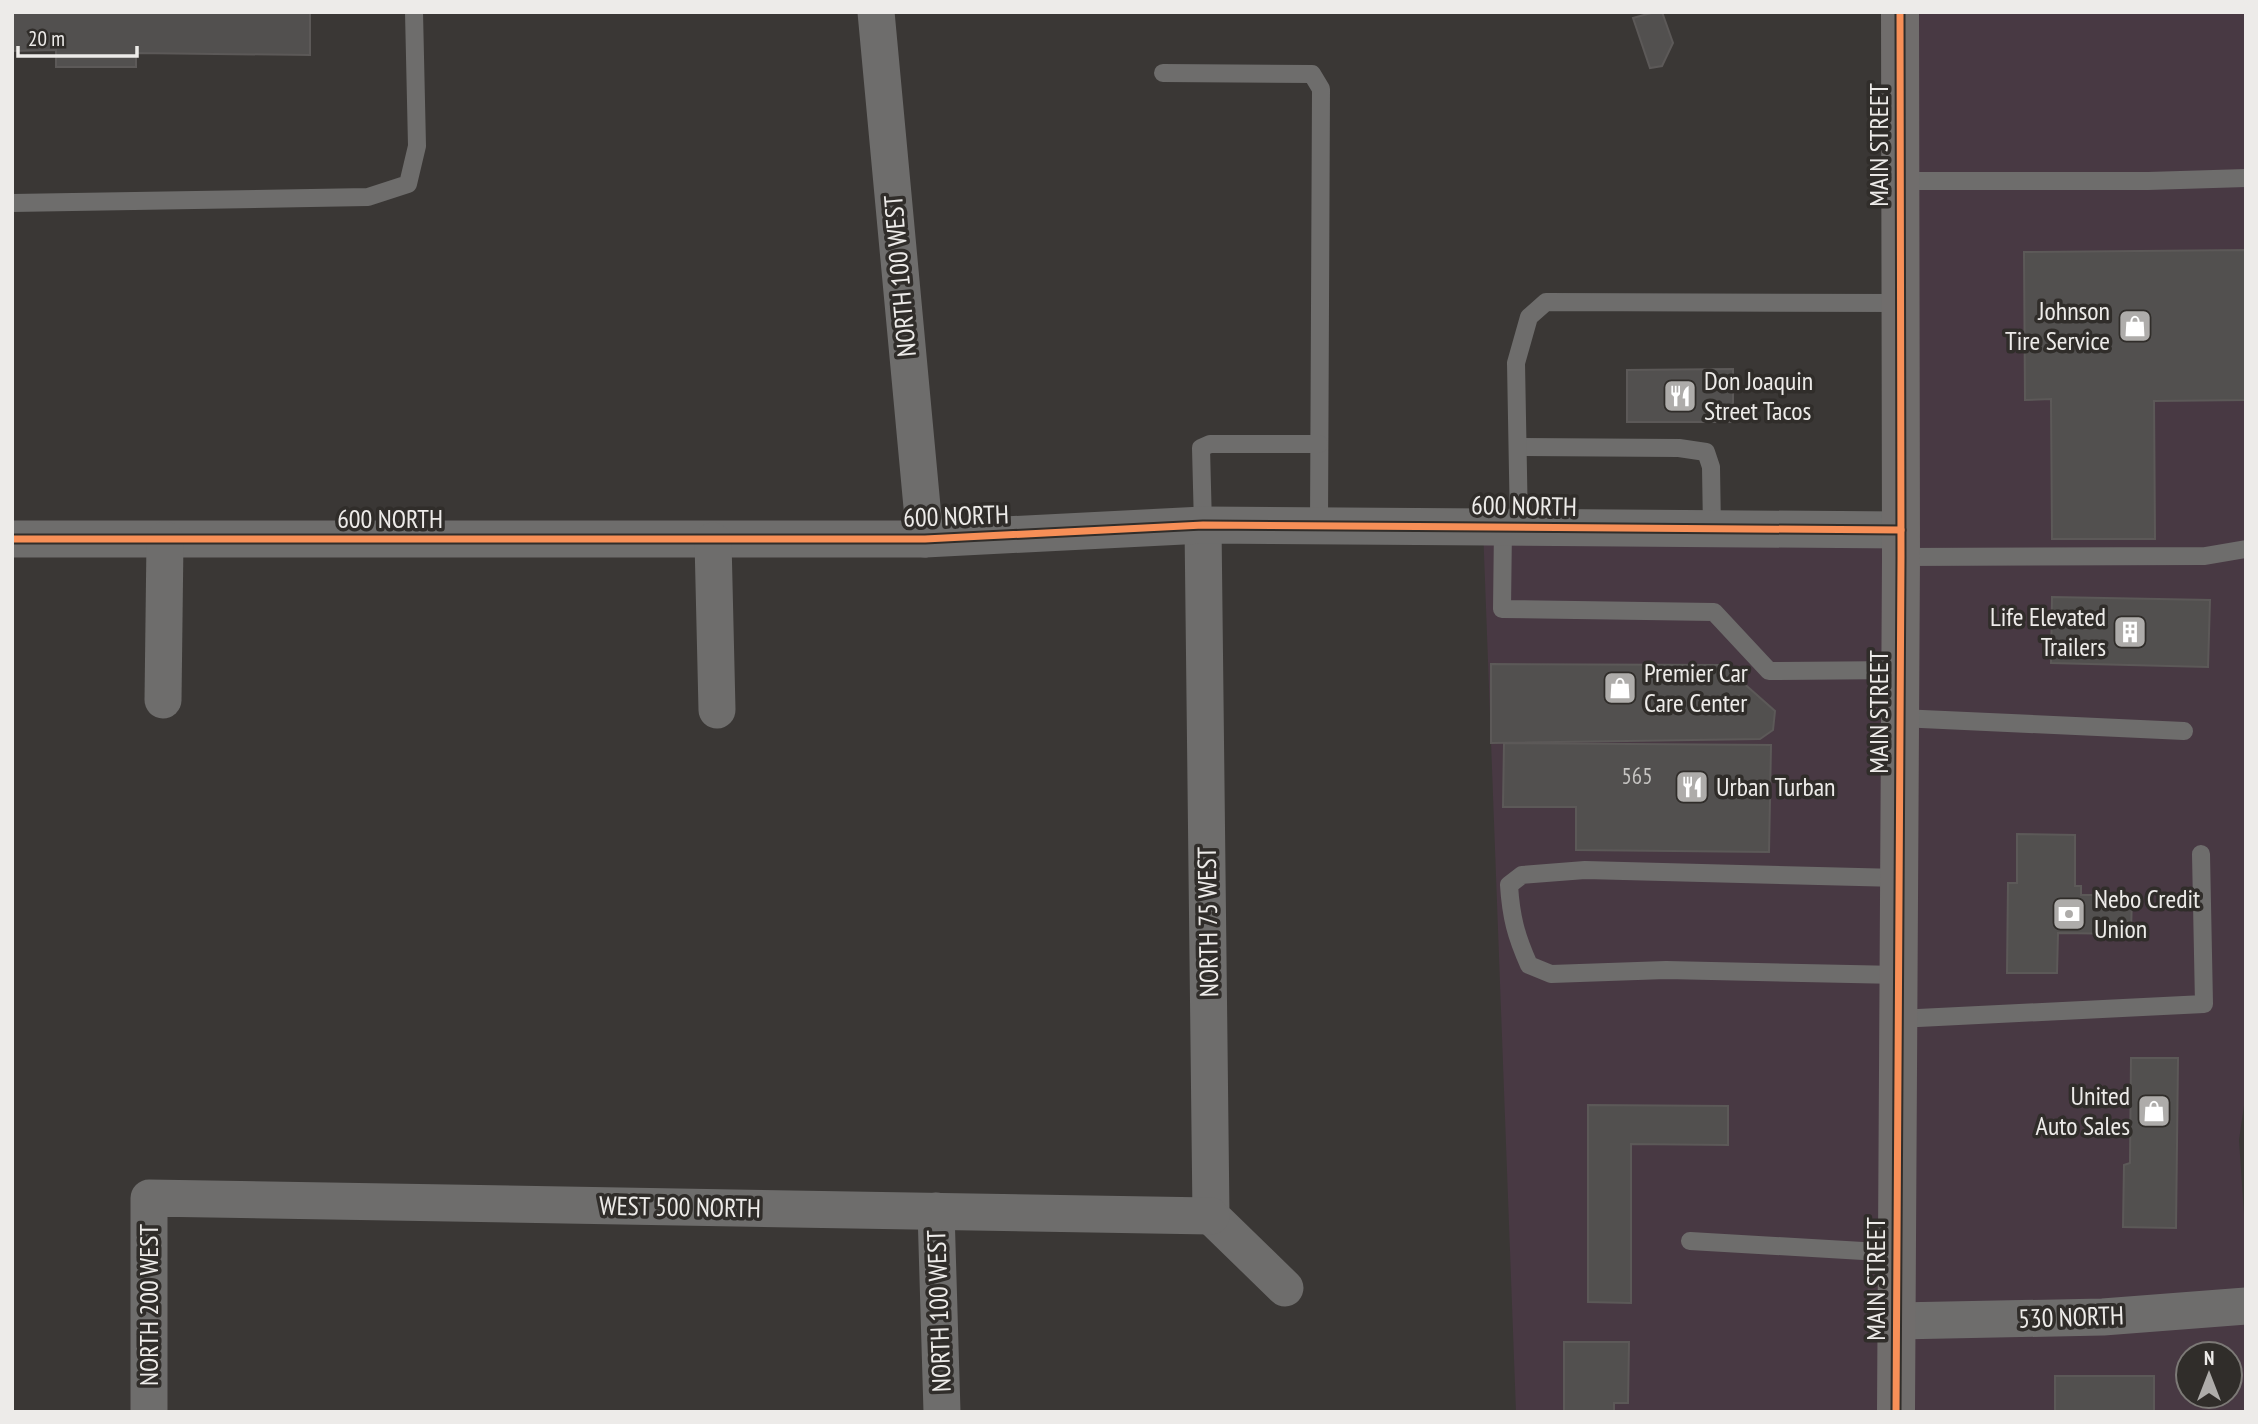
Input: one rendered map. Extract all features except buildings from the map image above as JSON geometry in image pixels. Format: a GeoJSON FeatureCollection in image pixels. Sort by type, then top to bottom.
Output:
{"type":"FeatureCollection","features":[{"type":"Feature","properties":{"kind":"main road","name":"MAIN STREET"},"geometry":{"type":"LineString","coordinates":[[1896,1412],[1901,670],[1900,12]]}},
{"type":"Feature","properties":{"kind":"street","name":"NORTH 100 WEST"},"geometry":{"type":"LineString","coordinates":[[876,12],[925,539]]}},
{"type":"Feature","properties":{"kind":"street","name":"600 NORTH"},"geometry":{"type":"LineString","coordinates":[[12,539],[925,539],[1203,525],[1712,529],[1901,544]]}},
{"type":"Feature","properties":{"kind":"street","name":"NORTH 75 WEST"},"geometry":{"type":"LineString","coordinates":[[1203,525],[1211,1216]]}},
{"type":"Feature","properties":{"kind":"street"},"geometry":{"type":"LineString","coordinates":[[163,700],[165,540]]}},
{"type":"Feature","properties":{"kind":"street"},"geometry":{"type":"LineString","coordinates":[[713,541],[718,710]]}},
{"type":"Feature","properties":{"kind":"street","name":"WEST 500 NORTH"},"geometry":{"type":"LineString","coordinates":[[149,1198],[1211,1216]]}},
{"type":"Feature","properties":{"kind":"street","name":"NORTH 200 WEST"},"geometry":{"type":"LineString","coordinates":[[149,1198],[149,1412]]}},
{"type":"Feature","properties":{"kind":"street","name":"NORTH 100 WEST"},"geometry":{"type":"LineString","coordinates":[[936,1211],[942,1412]]}},
{"type":"Feature","properties":{"kind":"street"},"geometry":{"type":"LineString","coordinates":[[1211,1216],[1285,1288]]}},
{"type":"Feature","properties":{"kind":"street","name":"530 NORTH"},"geometry":{"type":"LineString","coordinates":[[1897,1321],[2103,1317],[2246,1306]]}},
{"type":"Feature","properties":{"kind":"lane"},"geometry":{"type":"LineString","coordinates":[[12,203],[368,197],[408,184],[417,146],[414,12]]}},
{"type":"Feature","properties":{"kind":"lane"},"geometry":{"type":"LineString","coordinates":[[1163,73],[1312,74],[1321,89],[1319,526]]}},
{"type":"Feature","properties":{"kind":"lane"},"geometry":{"type":"LineString","coordinates":[[1900,181],[2148,181],[2246,178]]}},
{"type":"Feature","properties":{"kind":"lane"},"geometry":{"type":"LineString","coordinates":[[1901,303],[1546,302],[1529,317],[1516,363],[1518,447],[1502,609],[1714,612],[1769,671],[1901,670]]}},
{"type":"Feature","properties":{"kind":"lane"},"geometry":{"type":"LineString","coordinates":[[1203,525],[1201,448],[1210,444],[1319,444]]}},
{"type":"Feature","properties":{"kind":"lane"},"geometry":{"type":"LineString","coordinates":[[1518,447],[1679,447],[1706,452],[1711,467],[1712,529]]}},
{"type":"Feature","properties":{"kind":"lane"},"geometry":{"type":"LineString","coordinates":[[1901,544],[2205,556],[2246,549]]}},
{"type":"Feature","properties":{"kind":"lane"},"geometry":{"type":"LineString","coordinates":[[1900,718],[2184,731]]}},
{"type":"Feature","properties":{"kind":"lane"},"geometry":{"type":"LineString","coordinates":[[1898,1019],[2204,1004],[2201,854]]}},
{"type":"Feature","properties":{"kind":"lane"},"geometry":{"type":"LineString","coordinates":[[1899,878],[1585,870],[1522,876],[1509,885],[1511,916],[1520,945],[1530,965],[1551,974],[1666,970],[1899,975]]}},
{"type":"Feature","properties":{"kind":"lane"},"geometry":{"type":"LineString","coordinates":[[1690,1241],[1897,1252]]}},
{"type":"Feature","properties":{"kind":"shaded area"},"geometry":{"type":"Polygon","coordinates":[[[1898,12],[2246,12],[2246,1092],[2239,1140],[2246,1244],[2246,1412],[1516,1412],[1483,527],[1901,530],[1898,12]]]}},
{"type":"Feature","properties":{"kind":"cycle path"},"geometry":{"type":"LineString","coordinates":[[1896,1412],[1901,557],[1900,12]]}},
{"type":"Feature","properties":{"kind":"cycle path"},"geometry":{"type":"LineString","coordinates":[[12,539],[925,539],[1203,525],[1901,530]]}},
{"type":"Feature","properties":{"kind":"place","name":"Johnson Tire Service"},"geometry":{"type":"Point","coordinates":[2135,326]}},
{"type":"Feature","properties":{"kind":"place","name":"Don Joaquin Street Tacos"},"geometry":{"type":"Point","coordinates":[1680,396]}},
{"type":"Feature","properties":{"kind":"place","name":"Life Elevated Trailers"},"geometry":{"type":"Point","coordinates":[2130,632]}},
{"type":"Feature","properties":{"kind":"place","name":"Premier Car Care Center"},"geometry":{"type":"Point","coordinates":[1620,688]}},
{"type":"Feature","properties":{"kind":"place","name":"Urban Turban"},"geometry":{"type":"Point","coordinates":[1692,787]}},
{"type":"Feature","properties":{"kind":"place","name":"Nebo Credit Union"},"geometry":{"type":"Point","coordinates":[2069,914]}},
{"type":"Feature","properties":{"kind":"place","name":"United Auto Sales"},"geometry":{"type":"Point","coordinates":[2154,1111]}}]}
